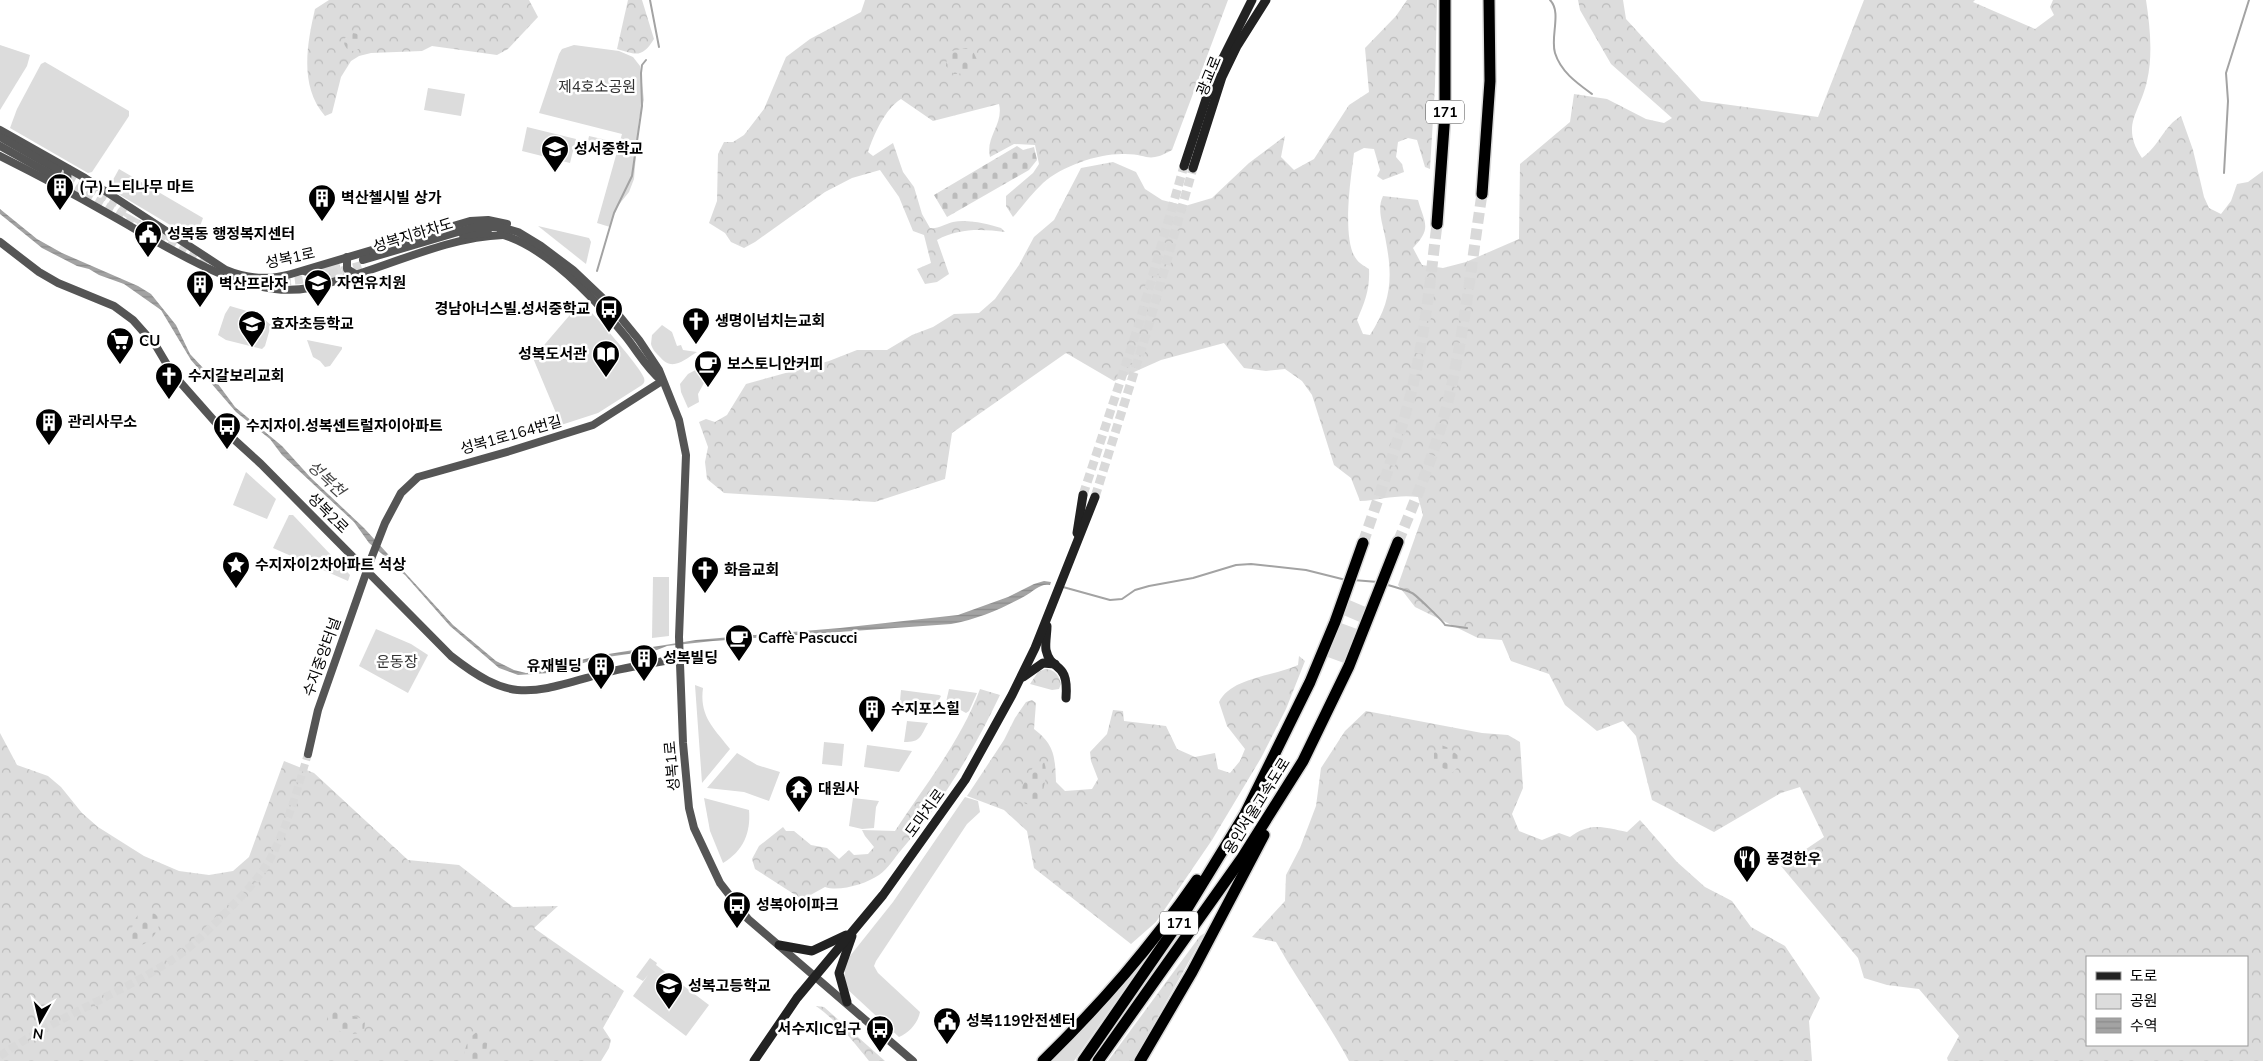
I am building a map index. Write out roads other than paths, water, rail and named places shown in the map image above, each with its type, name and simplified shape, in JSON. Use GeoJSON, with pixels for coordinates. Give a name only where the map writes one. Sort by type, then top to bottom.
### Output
{"type":"FeatureCollection","features":[{"type":"Feature","properties":{"kind":"highway","name":"171"},"geometry":{"type":"LineString","coordinates":[[1437,224],[1445,113],[1445,0]]}},
{"type":"Feature","properties":{"kind":"highway"},"geometry":{"type":"LineString","coordinates":[[1482,194],[1490,81],[1489,0]]}},
{"type":"Feature","properties":{"kind":"highway","name":"용인서울고속도로"},"geometry":{"type":"LineString","coordinates":[[1098,1061],[1206,909],[1282,797],[1320,727],[1353,658],[1398,542]]}},
{"type":"Feature","properties":{"kind":"highway","name":"용인서울고속도로"},"geometry":{"type":"LineString","coordinates":[[1083,1061],[1179,922],[1222,855],[1296,711],[1335,622],[1363,543]]}},
{"type":"Feature","properties":{"kind":"highway"},"geometry":{"type":"LineString","coordinates":[[1043,1061],[1118,984],[1148,949],[1212,859],[1263,778]]}},
{"type":"Feature","properties":{"kind":"highway"},"geometry":{"type":"LineString","coordinates":[[1140,1061],[1216,927],[1282,797]]}},
{"type":"Feature","properties":{"kind":"main road","name":"광교로"},"geometry":{"type":"LineString","coordinates":[[1252,0],[1213,78],[1189,167],[1222,77],[1237,46],[1266,0]]}},
{"type":"Feature","properties":{"kind":"main road"},"geometry":{"type":"LineString","coordinates":[[1074,553],[1083,495]]}},
{"type":"Feature","properties":{"kind":"main road"},"geometry":{"type":"LineString","coordinates":[[1074,553],[1095,497]]}},
{"type":"Feature","properties":{"kind":"main road","name":"도마치로"},"geometry":{"type":"LineString","coordinates":[[754,1061],[786,1014],[814,977],[855,930],[950,803],[965,780],[1012,695],[1048,619],[1074,553]]}},
{"type":"Feature","properties":{"kind":"main road"},"geometry":{"type":"LineString","coordinates":[[1048,619],[1046,650],[1055,664],[1063,670],[1067,679],[1066,698]]}},
{"type":"Feature","properties":{"kind":"main road"},"geometry":{"type":"LineString","coordinates":[[1020,678],[1043,662],[1055,664]]}},
{"type":"Feature","properties":{"kind":"main road"},"geometry":{"type":"LineString","coordinates":[[778,945],[812,951],[835,942],[855,930]]}},
{"type":"Feature","properties":{"kind":"main road"},"geometry":{"type":"LineString","coordinates":[[846,1002],[839,973],[855,930]]}},
{"type":"Feature","properties":{"kind":"street","name":"성복1로"},"geometry":{"type":"LineString","coordinates":[[0,130],[68,169],[233,273],[252,277],[272,278],[304,271],[470,220],[488,220],[515,227],[558,257],[612,306],[659,370],[679,420],[686,455],[679,635],[683,743],[689,808],[694,828],[714,872],[733,902],[748,919],[913,1061]]}},
{"type":"Feature","properties":{"kind":"street"},"geometry":{"type":"LineString","coordinates":[[0,137],[56,173],[0,146]]}},
{"type":"Feature","properties":{"kind":"street","name":"성복1로"},"geometry":{"type":"LineString","coordinates":[[0,156],[222,276],[272,287],[309,288],[453,244],[482,237],[503,235]]}},
{"type":"Feature","properties":{"kind":"street"},"geometry":{"type":"LineString","coordinates":[[60,188],[68,181],[68,169]]}},
{"type":"Feature","properties":{"kind":"street"},"geometry":{"type":"LineString","coordinates":[[122,222],[119,214],[124,210],[132,209]]}},
{"type":"Feature","properties":{"kind":"street","name":"성복1로"},"geometry":{"type":"LineString","coordinates":[[468,231],[500,227],[526,236]]}},
{"type":"Feature","properties":{"kind":"street","name":"성복1로"},"geometry":{"type":"LineString","coordinates":[[468,231],[503,235],[529,246],[583,289],[616,325],[652,373],[662,381]]}},
{"type":"Feature","properties":{"kind":"street","name":"성복지하차도"},"geometry":{"type":"LineString","coordinates":[[364,262],[468,231]]}},
{"type":"Feature","properties":{"kind":"street","name":"성복2로"},"geometry":{"type":"LineString","coordinates":[[0,242],[39,272],[67,287],[114,306],[133,320],[156,346],[172,374],[217,424],[367,570],[451,656],[482,679],[509,689],[523,691],[548,689],[680,654]]}},
{"type":"Feature","properties":{"kind":"street"},"geometry":{"type":"LineString","coordinates":[[347,257],[347,269],[355,274]]}},
{"type":"Feature","properties":{"kind":"street"},"geometry":{"type":"LineString","coordinates":[[304,271],[310,273],[313,278],[309,288]]}},
{"type":"Feature","properties":{"kind":"street","name":"성복1로164번길"},"geometry":{"type":"LineString","coordinates":[[367,570],[401,492],[418,477],[510,451],[593,424],[662,381]]}},
{"type":"Feature","properties":{"kind":"street","name":"수지중앙터널"},"geometry":{"type":"LineString","coordinates":[[308,754],[318,710],[367,570]]}},
{"type":"Feature","properties":{"kind":"water"},"geometry":{"type":"Polygon","coordinates":[[[0,209],[37,239],[62,253],[138,286],[151,294],[176,325],[190,354],[218,384],[235,407],[282,446],[311,478],[364,528],[453,625],[496,661],[514,670],[526,673],[537,672],[596,656],[696,640],[840,628],[958,615],[1008,597],[1034,584],[1044,581],[1051,582],[1050,585],[1040,586],[1016,601],[989,613],[951,624],[667,646],[657,650],[600,658],[550,673],[518,675],[499,668],[450,626],[405,575],[389,563],[388,559],[369,543],[354,522],[282,455],[270,439],[236,412],[191,360],[161,310],[124,284],[77,266],[42,248],[0,214],[0,209]]]}},
{"type":"Feature","properties":{"kind":"waterway"},"geometry":{"type":"LineString","coordinates":[[650,0],[659,47]]}},
{"type":"Feature","properties":{"kind":"waterway"},"geometry":{"type":"LineString","coordinates":[[1550,0],[1556,18],[1554,47],[1558,60],[1570,76],[1592,94]]}},
{"type":"Feature","properties":{"kind":"waterway"},"geometry":{"type":"LineString","coordinates":[[2224,173],[2228,101],[2226,73],[2249,0]]}},
{"type":"Feature","properties":{"kind":"waterway"},"geometry":{"type":"LineString","coordinates":[[597,271],[614,213],[632,176],[642,106],[641,73],[642,65],[646,60]]}},
{"type":"Feature","properties":{"kind":"waterway"},"geometry":{"type":"LineString","coordinates":[[1063,587],[1110,600],[1122,599],[1135,590],[1149,586],[1193,578],[1236,565],[1251,564],[1306,570],[1346,580]]}},
{"type":"Feature","properties":{"kind":"waterway"},"geometry":{"type":"LineString","coordinates":[[1353,580],[1378,582]]}},
{"type":"Feature","properties":{"kind":"waterway"},"geometry":{"type":"LineString","coordinates":[[1385,584],[1412,593],[1445,625],[1467,628]]}},
{"type":"Feature","properties":{"kind":"tunnel"},"geometry":{"type":"LineString","coordinates":[[1083,495],[1138,327],[1184,166]]}},
{"type":"Feature","properties":{"kind":"tunnel"},"geometry":{"type":"LineString","coordinates":[[1095,497],[1147,331],[1193,168]]}},
{"type":"Feature","properties":{"kind":"tunnel"},"geometry":{"type":"LineString","coordinates":[[58,170],[130,211]]}},
{"type":"Feature","properties":{"kind":"tunnel"},"geometry":{"type":"LineString","coordinates":[[54,176],[208,265]]}},
{"type":"Feature","properties":{"kind":"tunnel"},"geometry":{"type":"LineString","coordinates":[[1398,542],[1430,460],[1446,409],[1462,329],[1482,194]]}},
{"type":"Feature","properties":{"kind":"tunnel"},"geometry":{"type":"LineString","coordinates":[[1363,543],[1399,437],[1419,358],[1437,224]]}},
{"type":"Feature","properties":{"kind":"tunnel"},"geometry":{"type":"LineString","coordinates":[[247,280],[277,282],[307,279],[365,264]]}},
{"type":"Feature","properties":{"kind":"tunnel"},"geometry":{"type":"LineString","coordinates":[[0,1056],[43,1029],[156,970],[198,940],[250,887],[269,861],[296,795],[308,754]]}},
{"type":"Feature","properties":{"kind":"place","name":"성서중학교"},"geometry":{"type":"Point","coordinates":[555,173]}},
{"type":"Feature","properties":{"kind":"place","name":"(구) 느티나무 마트"},"geometry":{"type":"Point","coordinates":[60,211]}},
{"type":"Feature","properties":{"kind":"place","name":"벽산첼시빌 상가"},"geometry":{"type":"Point","coordinates":[322,222]}},
{"type":"Feature","properties":{"kind":"place","name":"성복동 행정복지센터"},"geometry":{"type":"Point","coordinates":[148,258]}},
{"type":"Feature","properties":{"kind":"place","name":"자연유치원"},"geometry":{"type":"Point","coordinates":[318,307]}},
{"type":"Feature","properties":{"kind":"place","name":"벽산프라자"},"geometry":{"type":"Point","coordinates":[200,308]}},
{"type":"Feature","properties":{"kind":"place","name":"경남아너스빌.성서중학교"},"geometry":{"type":"Point","coordinates":[609,333]}},
{"type":"Feature","properties":{"kind":"place","name":"생명이넘치는교회"},"geometry":{"type":"Point","coordinates":[696,345]}},
{"type":"Feature","properties":{"kind":"place","name":"효자초등학교"},"geometry":{"type":"Point","coordinates":[252,348]}},
{"type":"Feature","properties":{"kind":"place","name":"CU"},"geometry":{"type":"Point","coordinates":[120,365]}},
{"type":"Feature","properties":{"kind":"place","name":"성복도서관"},"geometry":{"type":"Point","coordinates":[606,378]}},
{"type":"Feature","properties":{"kind":"place","name":"보스토니안커피"},"geometry":{"type":"Point","coordinates":[708,388]}},
{"type":"Feature","properties":{"kind":"place","name":"수지갈보리교회"},"geometry":{"type":"Point","coordinates":[169,400]}},
{"type":"Feature","properties":{"kind":"place","name":"관리사무소"},"geometry":{"type":"Point","coordinates":[49,446]}},
{"type":"Feature","properties":{"kind":"place","name":"수지자이.성복센트럴자이아파트"},"geometry":{"type":"Point","coordinates":[227,450]}},
{"type":"Feature","properties":{"kind":"place","name":"수지자이2차아파트 석상"},"geometry":{"type":"Point","coordinates":[236,589]}},
{"type":"Feature","properties":{"kind":"place","name":"화음교회"},"geometry":{"type":"Point","coordinates":[705,594]}},
{"type":"Feature","properties":{"kind":"place","name":"Caffè Pascucci"},"geometry":{"type":"Point","coordinates":[739,662]}},
{"type":"Feature","properties":{"kind":"place","name":"성복빌딩"},"geometry":{"type":"Point","coordinates":[644,682]}},
{"type":"Feature","properties":{"kind":"place","name":"유재빌딩"},"geometry":{"type":"Point","coordinates":[601,690]}},
{"type":"Feature","properties":{"kind":"place","name":"수지포스힐"},"geometry":{"type":"Point","coordinates":[872,733]}},
{"type":"Feature","properties":{"kind":"place","name":"대원사"},"geometry":{"type":"Point","coordinates":[799,813]}},
{"type":"Feature","properties":{"kind":"place","name":"풍경한우"},"geometry":{"type":"Point","coordinates":[1747,883]}},
{"type":"Feature","properties":{"kind":"place","name":"성복아이파크"},"geometry":{"type":"Point","coordinates":[737,929]}},
{"type":"Feature","properties":{"kind":"place","name":"성복고등학교"},"geometry":{"type":"Point","coordinates":[669,1010]}},
{"type":"Feature","properties":{"kind":"place","name":"성복119안전센터"},"geometry":{"type":"Point","coordinates":[947,1045]}},
{"type":"Feature","properties":{"kind":"place","name":"서수지IC입구"},"geometry":{"type":"Point","coordinates":[880,1053]}},
{"type":"Feature","properties":{"kind":"park label","name":"제4호소공원"},"geometry":{"type":"Point","coordinates":[597,87]}},
{"type":"Feature","properties":{"kind":"park label","name":"운동장"},"geometry":{"type":"Point","coordinates":[397,662]}},
{"type":"Feature","properties":{"kind":"water label","name":"성복천"},"geometry":{"type":"Point","coordinates":[326,479]}}]}
